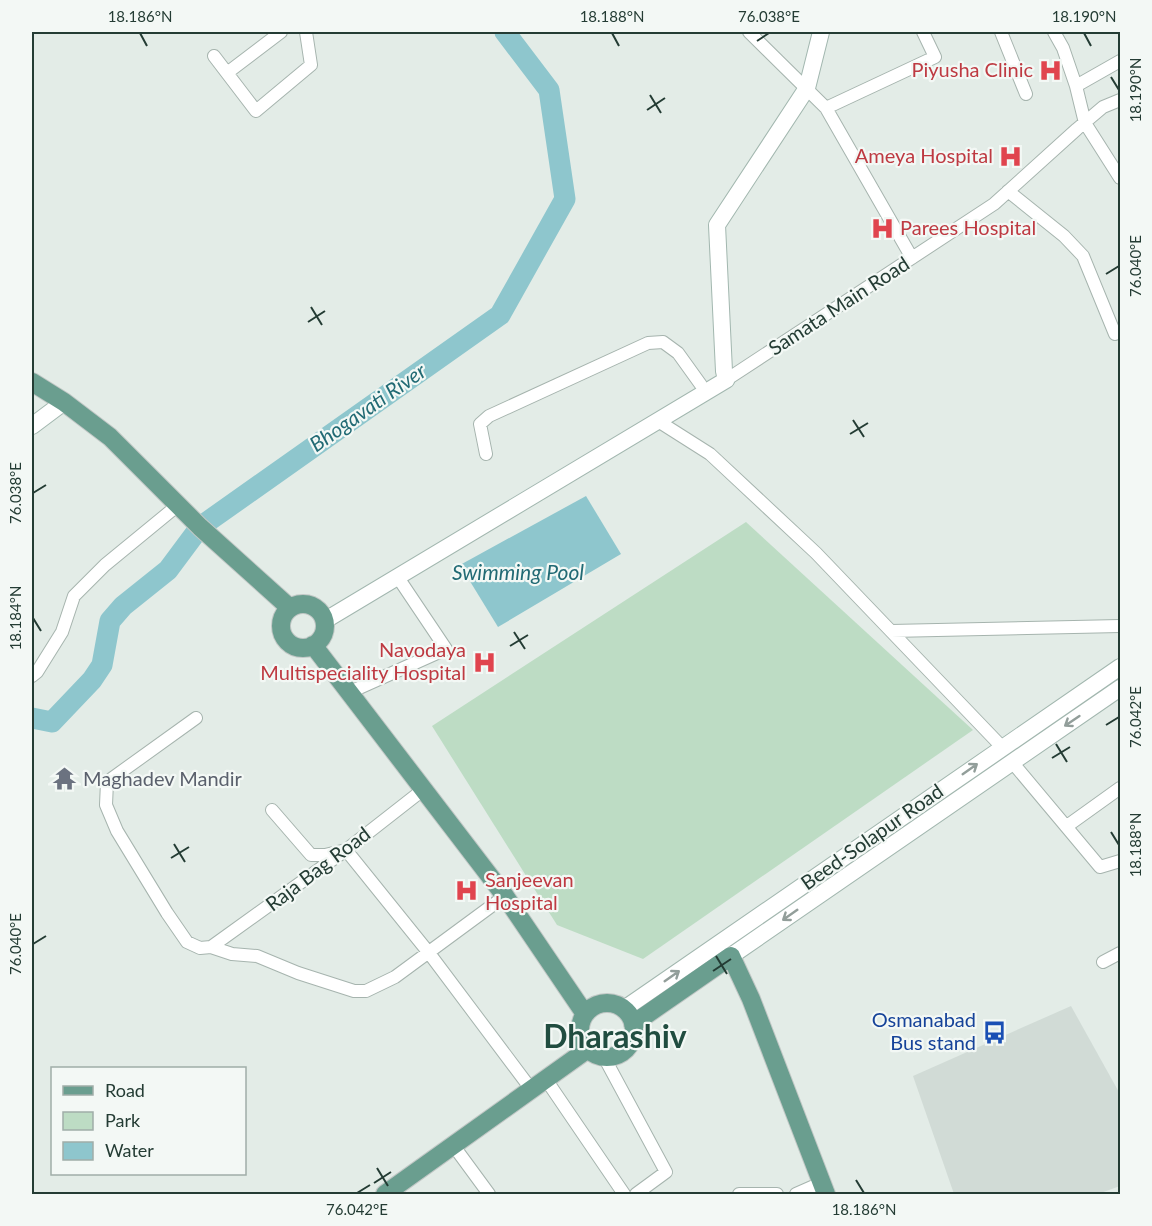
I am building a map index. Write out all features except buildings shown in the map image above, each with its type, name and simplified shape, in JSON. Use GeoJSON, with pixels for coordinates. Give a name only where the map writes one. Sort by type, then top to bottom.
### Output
{"type":"FeatureCollection","features":[{"type":"Feature","properties":{"kind":"main road"},"geometry":{"type":"LineString","coordinates":[[32,382],[64,402],[110,437],[178,505],[290,608]]}},
{"type":"Feature","properties":{"kind":"main road"},"geometry":{"type":"LineString","coordinates":[[303,604],[310,605],[323,617],[325,628],[316,643],[299,647],[286,640],[282,634],[282,620],[290,608],[303,604]]}},
{"type":"Feature","properties":{"kind":"main road"},"geometry":{"type":"LineString","coordinates":[[316,643],[590,1010]]}},
{"type":"Feature","properties":{"kind":"main road"},"geometry":{"type":"LineString","coordinates":[[353,691],[590,1010]]}},
{"type":"Feature","properties":{"kind":"main road"},"geometry":{"type":"LineString","coordinates":[[628,1017],[731,956],[751,999],[824,1189]]}},
{"type":"Feature","properties":{"kind":"main road"},"geometry":{"type":"LineString","coordinates":[[608,1003],[628,1017],[632,1040],[628,1047],[614,1056],[596,1053],[582,1041],[581,1023],[590,1010],[608,1003]]}},
{"type":"Feature","properties":{"kind":"main road"},"geometry":{"type":"LineString","coordinates":[[385,1194],[538,1083],[596,1053]]}},
{"type":"Feature","properties":{"kind":"street"},"geometry":{"type":"LineString","coordinates":[[227,73],[281,32]]}},
{"type":"Feature","properties":{"kind":"street"},"geometry":{"type":"LineString","coordinates":[[214,56],[256,111],[311,65],[306,32]]}},
{"type":"Feature","properties":{"kind":"street"},"geometry":{"type":"LineString","coordinates":[[749,32],[826,108],[912,258]]}},
{"type":"Feature","properties":{"kind":"street"},"geometry":{"type":"LineString","coordinates":[[725,376],[717,225],[807,88],[821,32]]}},
{"type":"Feature","properties":{"kind":"street"},"geometry":{"type":"LineString","coordinates":[[826,108],[935,57],[923,32]]}},
{"type":"Feature","properties":{"kind":"street"},"geometry":{"type":"LineString","coordinates":[[1001,32],[1026,94]]}},
{"type":"Feature","properties":{"kind":"street"},"geometry":{"type":"LineString","coordinates":[[1054,32],[1063,48],[1076,86],[1084,123],[1120,178]]}},
{"type":"Feature","properties":{"kind":"street"},"geometry":{"type":"LineString","coordinates":[[1076,86],[1120,61]]}},
{"type":"Feature","properties":{"kind":"street","name":"Samata Main Road"},"geometry":{"type":"LineString","coordinates":[[725,376],[994,204],[1103,107],[1120,100]]}},
{"type":"Feature","properties":{"kind":"street"},"geometry":{"type":"LineString","coordinates":[[1008,191],[1064,236],[1083,256],[1115,334]]}},
{"type":"Feature","properties":{"kind":"street"},"geometry":{"type":"LineString","coordinates":[[486,454],[480,424],[489,416],[648,343],[663,342],[678,353],[701,385]]}},
{"type":"Feature","properties":{"kind":"street"},"geometry":{"type":"LineString","coordinates":[[323,617],[701,385],[725,376]]}},
{"type":"Feature","properties":{"kind":"street"},"geometry":{"type":"LineString","coordinates":[[323,617],[397,576],[658,421],[725,376]]}},
{"type":"Feature","properties":{"kind":"street"},"geometry":{"type":"LineString","coordinates":[[32,426],[64,402]]}},
{"type":"Feature","properties":{"kind":"street"},"geometry":{"type":"LineString","coordinates":[[658,421],[710,454],[816,553],[1002,747]]}},
{"type":"Feature","properties":{"kind":"street"},"geometry":{"type":"LineString","coordinates":[[32,676],[37,672],[62,632],[74,596],[120,552],[178,505]]}},
{"type":"Feature","properties":{"kind":"street"},"geometry":{"type":"LineString","coordinates":[[353,691],[446,650],[397,576]]}},
{"type":"Feature","properties":{"kind":"street"},"geometry":{"type":"LineString","coordinates":[[891,631],[1120,627]]}},
{"type":"Feature","properties":{"kind":"street","name":"Beed-Solapur Road"},"geometry":{"type":"LineString","coordinates":[[628,1017],[1002,747],[1120,666]]}},
{"type":"Feature","properties":{"kind":"street","name":"Beed-Solapur Road"},"geometry":{"type":"LineString","coordinates":[[731,956],[1120,688]]}},
{"type":"Feature","properties":{"kind":"street"},"geometry":{"type":"LineString","coordinates":[[196,718],[107,782],[106,805],[123,840],[166,914],[187,942],[200,948],[211,947],[232,954],[257,956],[298,973],[354,991],[366,991],[390,980],[505,896]]}},
{"type":"Feature","properties":{"kind":"street"},"geometry":{"type":"LineString","coordinates":[[1012,762],[1100,867],[1120,861]]}},
{"type":"Feature","properties":{"kind":"street"},"geometry":{"type":"LineString","coordinates":[[1067,826],[1120,788]]}},
{"type":"Feature","properties":{"kind":"street","name":"Raja Bag Road"},"geometry":{"type":"LineString","coordinates":[[211,947],[346,850],[424,789]]}},
{"type":"Feature","properties":{"kind":"street"},"geometry":{"type":"LineString","coordinates":[[273,810],[310,855],[325,855],[346,850],[538,1083],[624,1194]]}},
{"type":"Feature","properties":{"kind":"street"},"geometry":{"type":"LineString","coordinates":[[1102,962],[1120,953]]}},
{"type":"Feature","properties":{"kind":"street"},"geometry":{"type":"LineString","coordinates":[[596,1053],[666,1172],[636,1194]]}},
{"type":"Feature","properties":{"kind":"street"},"geometry":{"type":"LineString","coordinates":[[453,1145],[489,1194]]}},
{"type":"Feature","properties":{"kind":"street"},"geometry":{"type":"LineString","coordinates":[[796,1194],[824,1189]]}},
{"type":"Feature","properties":{"kind":"street"},"geometry":{"type":"LineString","coordinates":[[740,1194],[777,1194]]}},
{"type":"Feature","properties":{"kind":"shaded area"},"geometry":{"type":"Polygon","coordinates":[[[1071,1006],[1120,1094],[1120,1186],[1098,1194],[954,1194],[913,1076],[1071,1006]]]}},
{"type":"Feature","properties":{"kind":"green space"},"geometry":{"type":"Polygon","coordinates":[[[746,522],[973,730],[643,959],[557,925],[432,726],[746,522]]]}},
{"type":"Feature","properties":{"kind":"water","name":"Swimming Pool"},"geometry":{"type":"Polygon","coordinates":[[[586,496],[621,554],[498,627],[460,565],[586,496]]]}},
{"type":"Feature","properties":{"kind":"waterway","name":"Bhogavati River"},"geometry":{"type":"LineString","coordinates":[[32,718],[52,722],[92,680],[102,665],[110,621],[123,606],[168,570],[200,527],[500,315],[565,199],[549,90],[505,32]]}},
{"type":"Feature","properties":{"kind":"place","name":"Piyusha Clinic"},"geometry":{"type":"Point","coordinates":[1051,70]}},
{"type":"Feature","properties":{"kind":"place","name":"Ameya Hospital"},"geometry":{"type":"Point","coordinates":[1011,156]}},
{"type":"Feature","properties":{"kind":"place","name":"Parees Hospital"},"geometry":{"type":"Point","coordinates":[882,228]}},
{"type":"Feature","properties":{"kind":"place","name":"Navodaya Multispeciality Hospital"},"geometry":{"type":"Point","coordinates":[484,662]}},
{"type":"Feature","properties":{"kind":"place","name":"Maghadev Mandir"},"geometry":{"type":"Point","coordinates":[65,779]}},
{"type":"Feature","properties":{"kind":"place","name":"Sanjeevan Hospital"},"geometry":{"type":"Point","coordinates":[467,891]}},
{"type":"Feature","properties":{"kind":"place","name":"Osmanabad Bus stand"},"geometry":{"type":"Point","coordinates":[994,1032]}},
{"type":"Feature","properties":{"kind":"district","name":"Dharashiv"},"geometry":{"type":"Point","coordinates":[615,1037]}}]}
